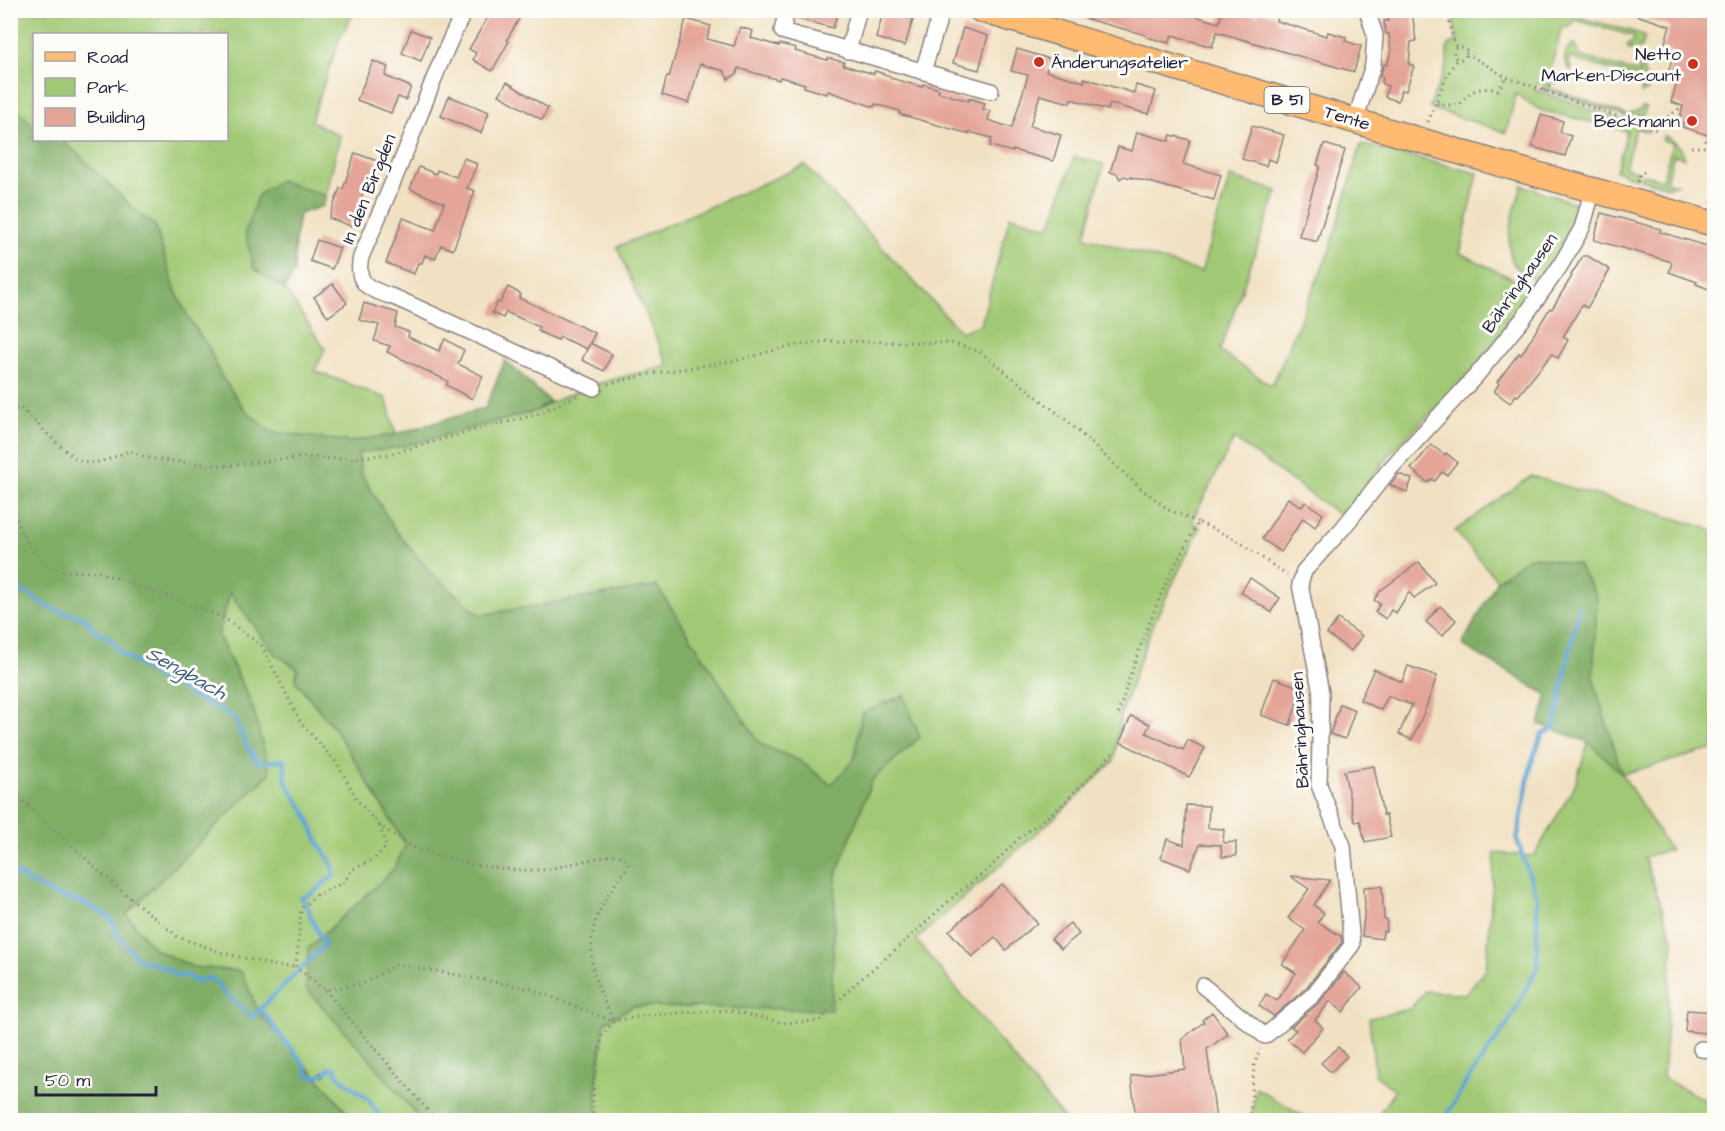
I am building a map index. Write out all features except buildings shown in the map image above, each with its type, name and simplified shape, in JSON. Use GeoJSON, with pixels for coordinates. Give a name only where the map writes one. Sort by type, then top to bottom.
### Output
{"type":"FeatureCollection","features":[{"type":"Feature","properties":{"kind":"main road","name":"Tente"},"geometry":{"type":"LineString","coordinates":[[981,10],[1593,189],[1712,215]]}},
{"type":"Feature","properties":{"kind":"street","name":"In den Birgden"},"geometry":{"type":"LineString","coordinates":[[465,10],[436,70],[361,257],[358,268],[360,275],[363,282],[374,291],[396,298],[594,388]]}},
{"type":"Feature","properties":{"kind":"street"},"geometry":{"type":"LineString","coordinates":[[787,10],[782,31],[991,91]]}},
{"type":"Feature","properties":{"kind":"street"},"geometry":{"type":"LineString","coordinates":[[848,51],[859,10]]}},
{"type":"Feature","properties":{"kind":"street"},"geometry":{"type":"LineString","coordinates":[[923,72],[942,10]]}},
{"type":"Feature","properties":{"kind":"street"},"geometry":{"type":"LineString","coordinates":[[1355,121],[1372,65],[1375,35],[1367,10]]}},
{"type":"Feature","properties":{"kind":"street","name":"Bähringhausen"},"geometry":{"type":"LineString","coordinates":[[1265,1036],[1313,995],[1352,945],[1343,846],[1319,785],[1321,693],[1300,584],[1304,571],[1343,528],[1389,470],[1475,377],[1522,320],[1560,266],[1582,228],[1593,189]]}},
{"type":"Feature","properties":{"kind":"street"},"geometry":{"type":"LineString","coordinates":[[1203,986],[1265,1036]]}},
{"type":"Feature","properties":{"kind":"path"},"geometry":{"type":"LineString","coordinates":[[1447,10],[1454,43],[1457,47]]}},
{"type":"Feature","properties":{"kind":"path"},"geometry":{"type":"LineString","coordinates":[[1457,47],[1463,47],[1466,53],[1506,77],[1656,130]]}},
{"type":"Feature","properties":{"kind":"path"},"geometry":{"type":"LineString","coordinates":[[1457,47],[1453,53],[1457,59]]}},
{"type":"Feature","properties":{"kind":"path"},"geometry":{"type":"LineString","coordinates":[[1428,122],[1447,75],[1457,59],[1462,59],[1466,53]]}},
{"type":"Feature","properties":{"kind":"path"},"geometry":{"type":"LineString","coordinates":[[1544,91],[1566,74]]}},
{"type":"Feature","properties":{"kind":"path"},"geometry":{"type":"LineString","coordinates":[[1437,103],[1460,104],[1472,91],[1481,88],[1498,90],[1506,77]]}},
{"type":"Feature","properties":{"kind":"path"},"geometry":{"type":"LineString","coordinates":[[1663,120],[1683,106]]}},
{"type":"Feature","properties":{"kind":"path"},"geometry":{"type":"LineString","coordinates":[[1705,140],[1709,147]]}},
{"type":"Feature","properties":{"kind":"path"},"geometry":{"type":"LineString","coordinates":[[1691,147],[1714,149]]}},
{"type":"Feature","properties":{"kind":"path"},"geometry":{"type":"LineString","coordinates":[[1638,182],[1640,173],[1645,171]]}},
{"type":"Feature","properties":{"kind":"path"},"geometry":{"type":"LineString","coordinates":[[1712,215],[1714,196]]}},
{"type":"Feature","properties":{"kind":"path"},"geometry":{"type":"LineString","coordinates":[[10,412],[20,408],[71,455],[85,462],[104,461],[129,451],[153,459],[224,465],[305,457],[343,459],[390,454],[535,415],[594,388],[650,374],[739,360],[786,347],[828,342],[951,343],[979,351],[1066,420],[1138,486],[1169,510],[1234,539],[1264,557],[1300,584]]}},
{"type":"Feature","properties":{"kind":"path"},"geometry":{"type":"LineString","coordinates":[[10,490],[20,530],[29,546],[52,568],[66,571],[99,572],[223,617],[262,646],[301,723],[336,763],[358,801],[380,826],[417,849],[485,866],[516,870],[545,870],[610,855],[620,855],[626,858],[628,864],[626,868],[603,901],[593,929],[592,939],[591,959],[595,981],[601,999],[614,1021]]}},
{"type":"Feature","properties":{"kind":"path"},"geometry":{"type":"LineString","coordinates":[[1118,714],[1148,624],[1198,522]]}},
{"type":"Feature","properties":{"kind":"path"},"geometry":{"type":"LineString","coordinates":[[325,990],[362,984],[398,964],[531,989],[614,1021],[728,1010],[783,1023],[819,1021],[854,985],[953,897],[992,866],[1019,838],[1062,806],[1113,753]]}},
{"type":"Feature","properties":{"kind":"path"},"geometry":{"type":"LineString","coordinates":[[10,789],[111,882],[178,937],[276,966],[296,967],[325,990],[436,1120]]}},
{"type":"Feature","properties":{"kind":"path"},"geometry":{"type":"LineString","coordinates":[[296,967],[301,909],[316,895],[343,883],[353,869],[374,859],[386,848],[380,826]]}},
{"type":"Feature","properties":{"kind":"path"},"geometry":{"type":"LineString","coordinates":[[593,1120],[594,1080],[602,1036],[614,1021]]}},
{"type":"Feature","properties":{"kind":"path"},"geometry":{"type":"LineString","coordinates":[[1250,1120],[1254,1066],[1265,1036]]}},
{"type":"Feature","properties":{"kind":"path"},"geometry":{"type":"LineString","coordinates":[[319,1072],[321,1079]]}},
{"type":"Feature","properties":{"kind":"green space"},"geometry":{"type":"Polygon","coordinates":[[[11,11],[355,11],[339,40],[311,121],[340,136],[326,196],[279,180],[254,269],[285,289],[325,349],[315,371],[386,398],[396,434],[350,442],[271,432],[245,410],[219,373],[209,348],[189,319],[175,290],[155,225],[137,212],[62,141],[228,141],[228,33],[33,33],[33,126],[18,110],[11,117],[11,11]]]}},
{"type":"Feature","properties":{"kind":"green space"},"geometry":{"type":"Polygon","coordinates":[[[1452,11],[1583,11],[1581,18],[1638,33],[1645,37],[1641,48],[1629,50],[1627,45],[1634,41],[1633,36],[1575,20],[1568,28],[1562,27],[1551,67],[1556,80],[1547,87],[1628,115],[1642,107],[1646,108],[1643,116],[1638,115],[1636,120],[1543,89],[1543,80],[1534,88],[1641,127],[1649,132],[1636,128],[1625,167],[1638,172],[1636,178],[1616,171],[1627,131],[1540,110],[1516,94],[1506,133],[1429,108],[1447,64],[1447,49],[1457,40],[1452,11]]]}},
{"type":"Feature","properties":{"kind":"green space"},"geometry":{"type":"Polygon","coordinates":[[[1575,43],[1580,56],[1639,73],[1637,63],[1642,64],[1648,91],[1641,93],[1642,86],[1639,78],[1576,60],[1574,57],[1568,59],[1571,70],[1565,63],[1565,55],[1568,48],[1575,43]]]}},
{"type":"Feature","properties":{"kind":"green space"},"geometry":{"type":"Polygon","coordinates":[[[18,109],[33,126],[33,141],[62,141],[137,212],[155,225],[175,290],[189,319],[209,348],[219,373],[245,410],[271,432],[350,442],[396,434],[485,408],[505,360],[550,402],[536,411],[400,447],[358,453],[361,474],[395,530],[430,572],[480,615],[657,586],[760,744],[800,761],[831,785],[854,760],[862,713],[904,695],[920,737],[872,780],[836,875],[831,1010],[633,1006],[605,1022],[597,1079],[597,1120],[421,1120],[306,989],[308,949],[393,870],[406,845],[337,732],[296,681],[297,668],[275,654],[230,593],[218,635],[253,708],[270,773],[126,914],[154,949],[193,967],[241,971],[259,1013],[353,1120],[11,1120],[10,117],[18,109]]]}},
{"type":"Feature","properties":{"kind":"green space"},"geometry":{"type":"Polygon","coordinates":[[[1664,135],[1679,147],[1685,158],[1674,155],[1666,181],[1677,184],[1668,187],[1640,179],[1642,174],[1662,180],[1673,143],[1662,140],[1664,135]]]}},
{"type":"Feature","properties":{"kind":"green space"},"geometry":{"type":"Polygon","coordinates":[[[1361,144],[1478,173],[1460,253],[1513,279],[1531,293],[1474,369],[1392,452],[1341,516],[1234,439],[1192,521],[1200,527],[1151,629],[1122,711],[1114,761],[1062,811],[916,940],[1065,1120],[597,1120],[597,1079],[605,1022],[633,1006],[831,1009],[836,875],[872,780],[920,737],[862,713],[855,760],[831,785],[800,761],[760,744],[657,586],[480,615],[430,572],[395,530],[361,474],[358,452],[400,447],[536,411],[583,389],[668,366],[617,247],[805,165],[961,332],[981,324],[1010,216],[1050,227],[1074,157],[1104,164],[1085,237],[1201,272],[1230,177],[1277,191],[1220,351],[1272,386],[1330,249],[1361,144]]]}},
{"type":"Feature","properties":{"kind":"green space"},"geometry":{"type":"Polygon","coordinates":[[[279,180],[326,196],[323,206],[299,214],[294,272],[285,289],[254,269],[245,232],[258,195],[279,180]]]}},
{"type":"Feature","properties":{"kind":"green space"},"geometry":{"type":"Polygon","coordinates":[[[1522,185],[1580,205],[1541,283],[1517,268],[1509,251],[1513,216],[1522,185]]]}},
{"type":"Feature","properties":{"kind":"green space"},"geometry":{"type":"Polygon","coordinates":[[[1531,476],[1704,527],[1714,532],[1714,749],[1622,774],[1670,850],[1644,857],[1673,940],[1663,1078],[1714,1105],[1714,1120],[1375,1120],[1395,1090],[1375,1075],[1369,1018],[1410,1009],[1425,991],[1465,994],[1486,969],[1495,853],[1534,856],[1575,785],[1588,742],[1621,772],[1593,679],[1597,597],[1532,556],[1497,580],[1455,531],[1531,476]]]}},
{"type":"Feature","properties":{"kind":"green space"},"geometry":{"type":"Polygon","coordinates":[[[1532,556],[1578,565],[1597,597],[1593,679],[1622,774],[1588,742],[1539,724],[1547,695],[1462,645],[1497,580],[1532,556]]]}},
{"type":"Feature","properties":{"kind":"green space"},"geometry":{"type":"Polygon","coordinates":[[[230,592],[275,654],[297,668],[296,682],[337,732],[406,845],[394,870],[308,949],[374,1064],[421,1120],[353,1120],[259,1013],[241,971],[193,967],[154,949],[126,914],[270,773],[248,695],[218,635],[230,592]]]}},
{"type":"Feature","properties":{"kind":"green space"},"geometry":{"type":"Polygon","coordinates":[[[1256,1088],[1311,1120],[1251,1120],[1256,1088]]]}},
{"type":"Feature","properties":{"kind":"waterway","name":"Sengbach"},"geometry":{"type":"LineString","coordinates":[[10,583],[42,604],[61,612],[86,618],[94,630],[112,640],[119,652],[162,680],[172,683],[190,695],[234,717],[247,746],[258,763],[284,760],[286,782],[307,815],[318,842],[332,864],[334,875],[311,894],[301,898],[308,907],[325,945],[252,1017],[220,990],[218,983],[208,978],[195,982],[188,976],[179,976],[161,966],[138,959],[120,938],[111,919],[89,905],[56,895],[25,880],[22,875],[10,874]]}},
{"type":"Feature","properties":{"kind":"waterway"},"geometry":{"type":"LineString","coordinates":[[1444,1120],[1468,1079],[1509,1022],[1537,968],[1537,897],[1517,840],[1531,764],[1542,734],[1554,729],[1579,607]]}},
{"type":"Feature","properties":{"kind":"waterway","name":"Sengbach"},"geometry":{"type":"LineString","coordinates":[[259,1010],[301,1060],[309,1075],[317,1076],[330,1068],[336,1069],[338,1076],[369,1100],[382,1120]]}},
{"type":"Feature","properties":{"kind":"place","name":"Änderungsatelier"},"geometry":{"type":"Point","coordinates":[1039,62]}},
{"type":"Feature","properties":{"kind":"place","name":"Netto Marken-Discount"},"geometry":{"type":"Point","coordinates":[1693,64]}},
{"type":"Feature","properties":{"kind":"place","name":"Beckmann"},"geometry":{"type":"Point","coordinates":[1692,121]}}]}
